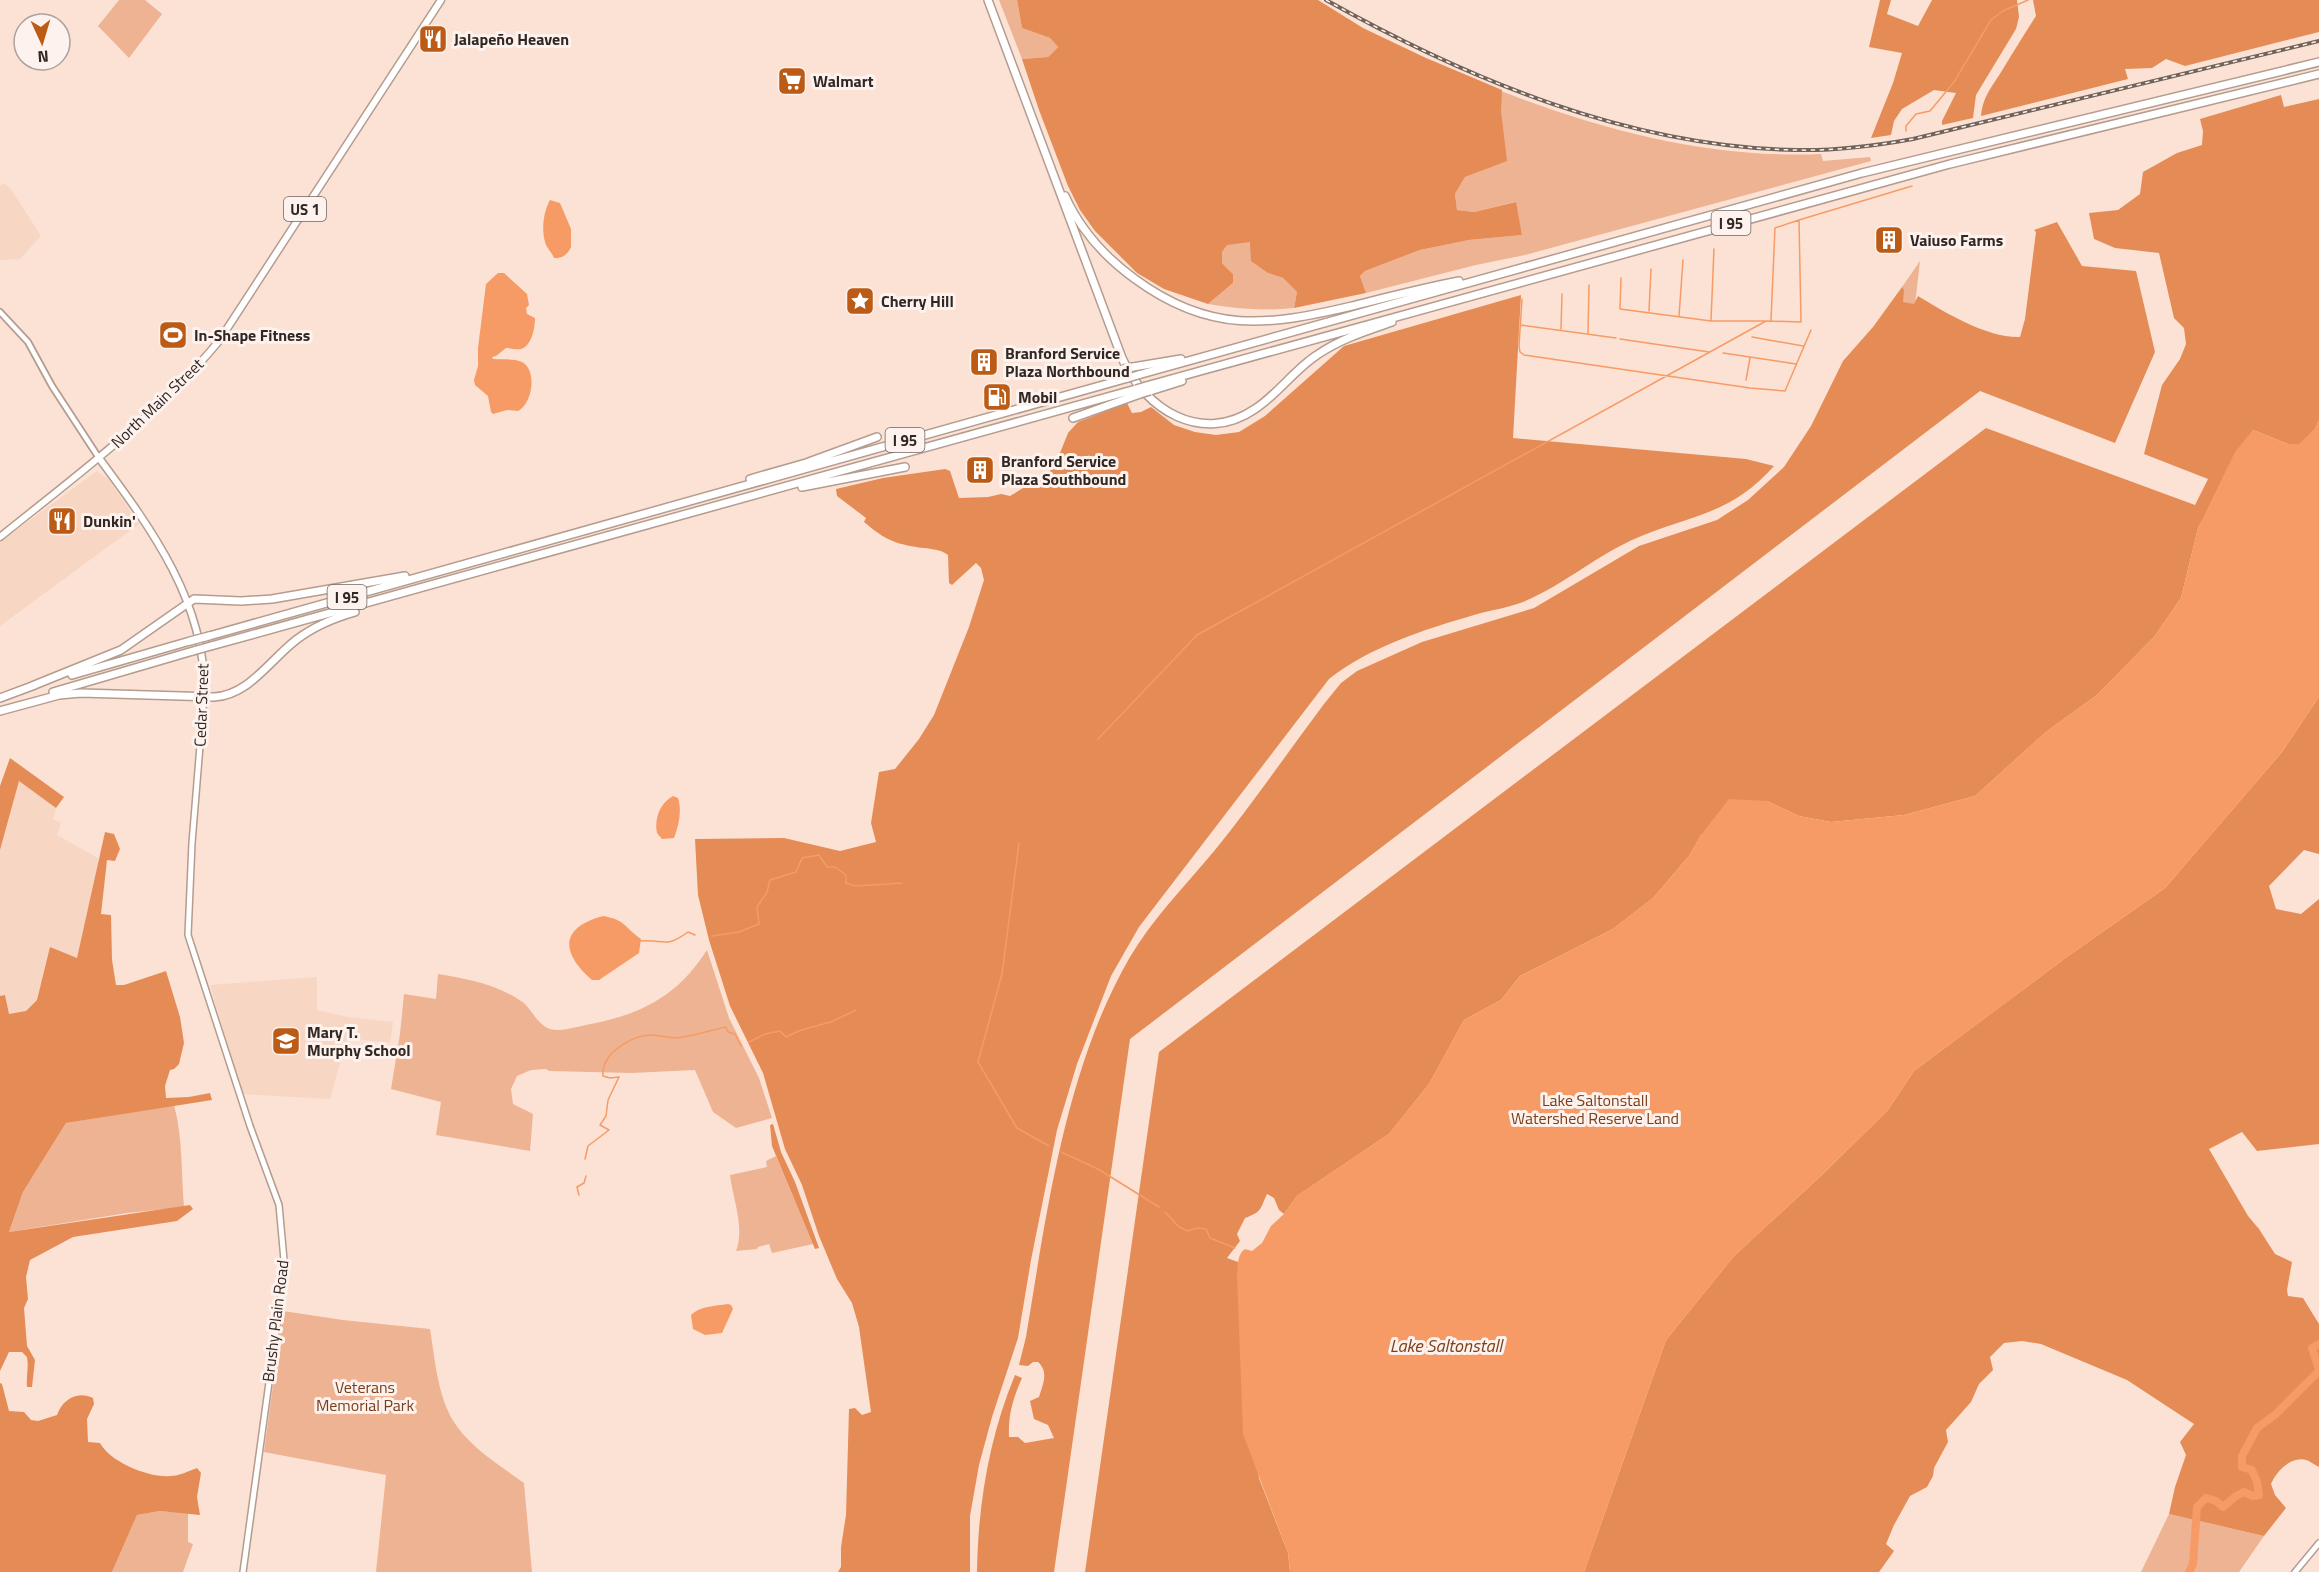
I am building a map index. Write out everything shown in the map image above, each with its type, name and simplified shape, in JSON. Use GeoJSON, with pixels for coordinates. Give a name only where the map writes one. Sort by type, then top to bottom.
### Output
{"type":"FeatureCollection","features":[{"type":"Feature","properties":{"kind":"highway"},"geometry":{"type":"LineString","coordinates":[[990,0],[1064,192],[1076,217],[1096,243],[1125,272],[1176,304],[1229,320],[1274,322],[1302,318],[1529,266]]}},
{"type":"Feature","properties":{"kind":"highway"},"geometry":{"type":"LineString","coordinates":[[990,0],[1122,358],[1139,387],[1167,412],[1202,423],[1220,423],[1238,418],[1262,404],[1308,361],[1335,344],[1467,297]]}},
{"type":"Feature","properties":{"kind":"highway","name":"I 95"},"geometry":{"type":"LineString","coordinates":[[0,698],[32,686],[682,502],[1862,173],[2319,62]]}},
{"type":"Feature","properties":{"kind":"highway","name":"I 95"},"geometry":{"type":"LineString","coordinates":[[0,711],[32,698],[192,651],[1148,389],[1269,352],[1938,167],[2319,74]]}},
{"type":"Feature","properties":{"kind":"highway"},"geometry":{"type":"LineString","coordinates":[[1123,369],[1201,357]]}},
{"type":"Feature","properties":{"kind":"highway"},"geometry":{"type":"LineString","coordinates":[[1073,418],[1138,391]]}},
{"type":"Feature","properties":{"kind":"highway"},"geometry":{"type":"LineString","coordinates":[[682,502],[877,437]]}},
{"type":"Feature","properties":{"kind":"highway"},"geometry":{"type":"LineString","coordinates":[[770,491],[782,491],[905,467]]}},
{"type":"Feature","properties":{"kind":"highway"},"geometry":{"type":"LineString","coordinates":[[32,686],[121,650],[187,602],[199,598],[241,601],[289,597],[484,558]]}},
{"type":"Feature","properties":{"kind":"highway"},"geometry":{"type":"LineString","coordinates":[[0,711],[59,695],[81,693],[225,696],[239,691],[314,628],[340,616],[439,584]]}},
{"type":"Feature","properties":{"kind":"main road","name":"North Main Street"},"geometry":{"type":"LineString","coordinates":[[0,537],[142,422],[183,382],[219,340],[441,0]]}},
{"type":"Feature","properties":{"kind":"main road","name":"Cedar Street"},"geometry":{"type":"LineString","coordinates":[[99,458],[142,517],[173,568],[187,602],[204,659],[204,697],[192,843],[189,935],[200,974]]}},
{"type":"Feature","properties":{"kind":"main road","name":"Brushy Plain Road"},"geometry":{"type":"LineString","coordinates":[[200,974],[260,1156],[276,1196],[283,1230],[284,1260],[281,1295],[243,1572]]}},
{"type":"Feature","properties":{"kind":"main road"},"geometry":{"type":"LineString","coordinates":[[2295,1572],[2319,1543]]}},
{"type":"Feature","properties":{"kind":"street","name":"Cedar Street"},"geometry":{"type":"LineString","coordinates":[[0,312],[28,342],[52,387],[99,458]]}},
{"type":"Feature","properties":{"kind":"shaded area"},"geometry":{"type":"Polygon","coordinates":[[[1017,0],[1318,0],[1363,28],[1502,90],[1501,111],[1507,161],[1465,177],[1455,194],[1457,210],[1474,212],[1516,202],[1522,235],[1469,240],[1420,250],[1365,271],[1360,276],[1366,293],[1294,308],[1297,292],[1283,278],[1268,273],[1251,261],[1250,242],[1227,245],[1222,252],[1222,263],[1233,274],[1233,283],[1208,304],[1164,289],[1137,273],[1095,231],[1080,210],[1068,186],[1022,59],[1048,57],[1058,47],[1050,38],[1022,28],[1017,0]]]}},
{"type":"Feature","properties":{"kind":"shaded area"},"geometry":{"type":"Polygon","coordinates":[[[1880,0],[1891,0],[1887,14],[1918,26],[1932,0],[2017,0],[2019,17],[2016,29],[1976,95],[1973,118],[1942,125],[1956,93],[1934,90],[1902,109],[1894,121],[1891,135],[1871,138],[1893,83],[1902,53],[1869,47],[1880,0]]]}},
{"type":"Feature","properties":{"kind":"shaded area"},"geometry":{"type":"Polygon","coordinates":[[[2033,0],[2319,0],[2319,32],[2185,66],[2166,59],[2152,68],[2125,69],[2128,79],[1981,116],[1989,91],[2036,16],[2033,0]]]}},
{"type":"Feature","properties":{"kind":"shaded area"},"geometry":{"type":"Polygon","coordinates":[[[2281,95],[2284,107],[2319,99],[2319,420],[2315,429],[2300,444],[2288,444],[2253,430],[2198,528],[2181,598],[2154,637],[2097,695],[2046,732],[1975,796],[1904,815],[1831,822],[1799,816],[1767,801],[1701,835],[1689,856],[1653,898],[1613,929],[1520,976],[1501,1000],[1464,1020],[1429,1084],[1389,1134],[1297,1196],[1284,1214],[1279,1210],[1274,1198],[1267,1194],[1260,1209],[1245,1218],[1237,1234],[1240,1241],[1227,1258],[1238,1262],[1259,1478],[1288,1553],[1290,1572],[1085,1572],[1159,1052],[1986,428],[2195,505],[2208,479],[2144,454],[2162,385],[2180,359],[2186,344],[2184,328],[2174,318],[2159,253],[2115,248],[2094,239],[2089,213],[2118,210],[2140,194],[2143,172],[2177,153],[2202,145],[2203,131],[2200,119],[2281,95]]]}},
{"type":"Feature","properties":{"kind":"shaded area"},"geometry":{"type":"Polygon","coordinates":[[[5,184],[11,189],[41,236],[20,259],[0,260],[0,185],[5,184]]]}},
{"type":"Feature","properties":{"kind":"shaded area"},"geometry":{"type":"Polygon","coordinates":[[[2057,222],[2082,266],[2136,271],[2155,352],[2115,443],[1980,391],[1130,1039],[1054,1572],[977,1572],[980,1521],[987,1472],[998,1423],[1015,1375],[1022,1378],[1012,1407],[1009,1437],[1018,1437],[1025,1443],[1054,1438],[1048,1425],[1034,1419],[1030,1401],[1039,1397],[1044,1378],[1043,1370],[1038,1362],[1033,1362],[1028,1366],[1019,1365],[1026,1337],[1051,1191],[1074,1093],[1089,1046],[1108,1000],[1139,943],[1159,915],[1215,850],[1257,796],[1324,704],[1341,683],[1357,671],[1422,642],[1534,608],[1639,546],[1717,520],[1748,500],[1784,467],[1811,426],[1843,361],[1873,327],[1902,287],[1903,302],[1914,304],[1918,296],[1954,317],[1981,329],[2020,337],[2025,319],[2036,232],[2034,230],[2057,222]]]}},
{"type":"Feature","properties":{"kind":"shaded area"},"geometry":{"type":"Polygon","coordinates":[[[1521,295],[1513,438],[1746,459],[1774,466],[1742,495],[1726,504],[1624,544],[1538,595],[1517,604],[1456,620],[1398,640],[1362,657],[1329,679],[1139,927],[1111,976],[1077,1064],[1057,1130],[1018,1338],[979,1465],[970,1516],[970,1572],[838,1572],[841,1567],[841,1547],[846,1515],[849,1409],[855,1408],[862,1415],[871,1412],[859,1327],[852,1303],[837,1279],[819,1236],[802,1185],[785,1149],[763,1073],[730,1006],[709,940],[698,895],[695,839],[784,838],[840,851],[876,842],[871,823],[879,772],[895,769],[919,739],[934,715],[969,627],[984,580],[981,568],[976,563],[952,585],[949,583],[948,555],[937,550],[900,544],[882,536],[864,522],[866,518],[837,496],[836,489],[883,478],[945,469],[950,471],[959,498],[1001,494],[1010,496],[1048,473],[1056,463],[1068,433],[1078,422],[1127,403],[1132,413],[1151,407],[1174,425],[1195,432],[1216,435],[1239,432],[1265,416],[1344,346],[1521,295]]]}},
{"type":"Feature","properties":{"kind":"shaded area"},"geometry":{"type":"Polygon","coordinates":[[[97,471],[109,480],[139,524],[0,626],[0,542],[97,471]]]}},
{"type":"Feature","properties":{"kind":"shaded area"},"geometry":{"type":"Polygon","coordinates":[[[2319,697],[2319,854],[2304,850],[2269,886],[2276,909],[2301,914],[2319,899],[2319,1144],[2257,1151],[2242,1132],[2209,1149],[2248,1216],[2275,1254],[2292,1262],[2288,1296],[2303,1298],[2319,1324],[2319,1467],[2306,1460],[2294,1460],[2276,1475],[2271,1484],[2275,1495],[2286,1508],[2264,1536],[2169,1514],[2186,1455],[2180,1442],[2194,1424],[2127,1380],[2041,1344],[2022,1341],[2004,1343],[1990,1357],[1993,1370],[1979,1384],[1971,1402],[1946,1430],[1948,1442],[1934,1468],[1933,1476],[1927,1487],[1910,1496],[1886,1544],[1894,1551],[1879,1572],[1584,1572],[1666,1340],[1734,1256],[1888,1110],[1914,1071],[2064,959],[2165,888],[2282,752],[2319,697]]]}},
{"type":"Feature","properties":{"kind":"shaded area"},"geometry":{"type":"Polygon","coordinates":[[[10,758],[64,797],[56,808],[19,781],[0,850],[0,786],[10,758]]]}},
{"type":"Feature","properties":{"kind":"shaded area"},"geometry":{"type":"Polygon","coordinates":[[[19,780],[56,808],[53,819],[61,823],[57,835],[98,858],[96,879],[77,958],[43,978],[37,1000],[26,1011],[9,1015],[5,995],[0,996],[0,850],[19,780]]]}},
{"type":"Feature","properties":{"kind":"shaded area"},"geometry":{"type":"Polygon","coordinates":[[[105,832],[114,834],[120,849],[115,861],[107,860],[101,914],[111,915],[112,960],[116,985],[124,985],[166,971],[180,1017],[184,1043],[179,1064],[170,1070],[165,1086],[166,1098],[210,1093],[212,1100],[66,1123],[23,1192],[9,1232],[190,1205],[193,1209],[177,1221],[73,1237],[30,1260],[26,1277],[28,1299],[24,1308],[27,1346],[35,1360],[32,1387],[27,1387],[27,1357],[22,1352],[9,1352],[0,1371],[0,996],[5,995],[9,1014],[26,1011],[37,1000],[50,947],[77,958],[105,832]]]}},
{"type":"Feature","properties":{"kind":"shaded area","name":"Mary T. Murphy School"},"geometry":{"type":"Polygon","coordinates":[[[317,977],[317,1010],[347,1017],[393,1022],[390,1043],[347,1038],[330,1099],[242,1094],[210,985],[317,977]]]}},
{"type":"Feature","properties":{"kind":"shaded area"},"geometry":{"type":"Polygon","coordinates":[[[773,1124],[781,1152],[795,1182],[819,1248],[815,1249],[772,1146],[770,1125],[773,1124]]]}},
{"type":"Feature","properties":{"kind":"shaded area"},"geometry":{"type":"Polygon","coordinates":[[[0,1383],[9,1411],[24,1412],[31,1420],[38,1421],[57,1415],[66,1401],[76,1396],[93,1398],[94,1404],[87,1419],[88,1442],[100,1443],[105,1450],[121,1462],[152,1474],[173,1476],[197,1468],[201,1473],[197,1497],[200,1515],[160,1511],[137,1515],[112,1572],[0,1572],[0,1383]]]}},
{"type":"Feature","properties":{"kind":"green space"},"geometry":{"type":"Polygon","coordinates":[[[119,0],[145,0],[162,14],[129,58],[98,26],[119,0]]]}},
{"type":"Feature","properties":{"kind":"green space"},"geometry":{"type":"Polygon","coordinates":[[[999,0],[1017,0],[1022,28],[1050,38],[1058,47],[1048,57],[1022,59],[999,0]]]}},
{"type":"Feature","properties":{"kind":"green space"},"geometry":{"type":"Polygon","coordinates":[[[1221,0],[1410,53],[1522,99],[1605,126],[1648,137],[1734,151],[1821,154],[1823,161],[1870,157],[1871,161],[1525,255],[1366,293],[1360,276],[1365,271],[1420,250],[1469,240],[1522,235],[1515,202],[1474,212],[1457,210],[1455,194],[1465,177],[1485,169],[1505,147],[1268,273],[1283,278],[1297,292],[1294,308],[1251,309],[1208,304],[1233,283],[1233,274],[1222,263],[1222,252],[1226,246],[1221,0]]]}},
{"type":"Feature","properties":{"kind":"green space"},"geometry":{"type":"Polygon","coordinates":[[[1920,261],[1915,305],[1902,302],[1902,287],[1920,261]]]}},
{"type":"Feature","properties":{"kind":"green space"},"geometry":{"type":"Polygon","coordinates":[[[707,950],[729,1018],[759,1078],[772,1118],[736,1128],[713,1112],[695,1070],[631,1073],[531,1070],[517,1076],[511,1089],[513,1104],[533,1114],[530,1151],[436,1135],[441,1102],[391,1089],[404,994],[436,999],[438,974],[470,980],[502,990],[525,1004],[545,1027],[563,1030],[623,1016],[656,1001],[683,980],[707,950]]]}},
{"type":"Feature","properties":{"kind":"green space"},"geometry":{"type":"Polygon","coordinates":[[[174,1105],[180,1143],[184,1207],[127,1213],[9,1232],[23,1192],[66,1123],[174,1105]]]}},
{"type":"Feature","properties":{"kind":"green space"},"geometry":{"type":"Polygon","coordinates":[[[776,1156],[813,1244],[772,1253],[769,1244],[757,1249],[736,1251],[739,1223],[730,1175],[767,1167],[766,1161],[776,1156]]]}},
{"type":"Feature","properties":{"kind":"green space","name":"Veterans Memorial Park"},"geometry":{"type":"Polygon","coordinates":[[[283,1311],[430,1329],[440,1387],[452,1419],[475,1446],[524,1483],[532,1572],[376,1572],[386,1475],[264,1452],[283,1311]]]}},
{"type":"Feature","properties":{"kind":"green space"},"geometry":{"type":"Polygon","coordinates":[[[160,1511],[188,1513],[188,1542],[193,1544],[183,1572],[112,1572],[137,1515],[160,1511]]]}},
{"type":"Feature","properties":{"kind":"green space"},"geometry":{"type":"Polygon","coordinates":[[[2169,1514],[2264,1536],[2239,1572],[2141,1572],[2169,1514]]]}},
{"type":"Feature","properties":{"kind":"water"},"geometry":{"type":"Polygon","coordinates":[[[550,200],[560,203],[571,229],[571,247],[560,258],[554,258],[544,240],[544,216],[550,200]]]}},
{"type":"Feature","properties":{"kind":"water"},"geometry":{"type":"Polygon","coordinates":[[[498,273],[504,273],[527,294],[529,305],[526,308],[527,314],[535,318],[532,336],[525,347],[506,348],[492,357],[493,359],[519,361],[527,366],[530,372],[531,387],[527,402],[518,411],[507,410],[493,414],[488,396],[475,385],[474,380],[478,366],[486,284],[498,273]]]}},
{"type":"Feature","properties":{"kind":"water","name":"Lake Saltonstall"},"geometry":{"type":"Polygon","coordinates":[[[2319,420],[2319,697],[2282,752],[2165,888],[2064,959],[1914,1071],[1888,1110],[1734,1256],[1666,1340],[1584,1572],[1290,1572],[1288,1553],[1243,1434],[1237,1275],[1238,1260],[1242,1251],[1245,1249],[1252,1251],[1262,1243],[1271,1226],[1284,1214],[1297,1196],[1389,1134],[1429,1084],[1464,1020],[1501,1000],[1520,976],[1613,929],[1653,898],[1689,856],[1701,835],[1729,799],[1767,801],[1799,816],[1831,822],[1904,815],[1975,796],[2046,732],[2097,695],[2154,637],[2181,598],[2198,528],[2235,452],[2253,430],[2288,444],[2299,444],[2315,429],[2319,420]]]}},
{"type":"Feature","properties":{"kind":"water"},"geometry":{"type":"Polygon","coordinates":[[[673,796],[678,798],[679,803],[677,828],[674,838],[662,839],[657,833],[657,817],[661,807],[673,796]]]}},
{"type":"Feature","properties":{"kind":"water"},"geometry":{"type":"Polygon","coordinates":[[[603,916],[621,922],[641,939],[639,953],[599,980],[592,980],[574,960],[569,942],[578,927],[603,916]]]}},
{"type":"Feature","properties":{"kind":"water"},"geometry":{"type":"Polygon","coordinates":[[[728,1304],[733,1309],[722,1333],[705,1335],[693,1329],[691,1315],[695,1312],[728,1304]]]}},
{"type":"Feature","properties":{"kind":"waterway"},"geometry":{"type":"LineString","coordinates":[[1906,131],[1906,126],[1916,114],[1930,111],[1954,82],[1991,20],[2003,11],[2028,0]]}},
{"type":"Feature","properties":{"kind":"waterway"},"geometry":{"type":"LineString","coordinates":[[1098,739],[1197,635],[1766,321],[1801,322],[1799,220],[1912,186]]}},
{"type":"Feature","properties":{"kind":"waterway"},"geometry":{"type":"LineString","coordinates":[[1771,320],[1775,228],[1799,220]]}},
{"type":"Feature","properties":{"kind":"waterway"},"geometry":{"type":"LineString","coordinates":[[1711,320],[1714,249]]}},
{"type":"Feature","properties":{"kind":"waterway"},"geometry":{"type":"LineString","coordinates":[[1679,316],[1683,260]]}},
{"type":"Feature","properties":{"kind":"waterway"},"geometry":{"type":"LineString","coordinates":[[1649,311],[1651,269]]}},
{"type":"Feature","properties":{"kind":"waterway"},"geometry":{"type":"LineString","coordinates":[[1621,278],[1620,309],[1711,321],[1765,321]]}},
{"type":"Feature","properties":{"kind":"waterway"},"geometry":{"type":"LineString","coordinates":[[1588,333],[1589,285]]}},
{"type":"Feature","properties":{"kind":"waterway"},"geometry":{"type":"LineString","coordinates":[[1561,329],[1562,294]]}},
{"type":"Feature","properties":{"kind":"waterway"},"geometry":{"type":"LineString","coordinates":[[1522,299],[1519,346],[1520,352],[1524,355],[1750,388],[1785,391],[1811,330]]}},
{"type":"Feature","properties":{"kind":"waterway"},"geometry":{"type":"LineString","coordinates":[[1521,325],[1616,338]]}},
{"type":"Feature","properties":{"kind":"waterway"},"geometry":{"type":"LineString","coordinates":[[1752,337],[1803,346]]}},
{"type":"Feature","properties":{"kind":"waterway"},"geometry":{"type":"LineString","coordinates":[[1620,339],[1709,352]]}},
{"type":"Feature","properties":{"kind":"waterway"},"geometry":{"type":"LineString","coordinates":[[1723,353],[1796,364]]}},
{"type":"Feature","properties":{"kind":"waterway"},"geometry":{"type":"LineString","coordinates":[[1746,380],[1750,358]]}},
{"type":"Feature","properties":{"kind":"waterway"},"geometry":{"type":"LineString","coordinates":[[1019,843],[1002,974],[978,1062],[1017,1128],[1049,1146]]}},
{"type":"Feature","properties":{"kind":"waterway"},"geometry":{"type":"LineString","coordinates":[[712,936],[739,932],[759,924],[757,907],[767,892],[770,880],[796,872],[802,858],[819,855],[827,867],[835,867],[846,875],[846,883],[856,886],[902,883]]}},
{"type":"Feature","properties":{"kind":"waterway"},"geometry":{"type":"LineString","coordinates":[[641,941],[669,942],[688,932],[695,935]]}},
{"type":"Feature","properties":{"kind":"waterway"},"geometry":{"type":"LineString","coordinates":[[749,1042],[765,1034],[780,1031],[786,1037],[801,1030],[831,1022],[856,1010]]}},
{"type":"Feature","properties":{"kind":"waterway"},"geometry":{"type":"LineString","coordinates":[[585,1159],[588,1146],[609,1130],[600,1125],[606,1116],[608,1100],[619,1077],[603,1076],[607,1060],[619,1047],[644,1036],[672,1038],[726,1027],[728,1032],[735,1034],[741,1046]]}},
{"type":"Feature","properties":{"kind":"waterway"},"geometry":{"type":"LineString","coordinates":[[1061,1152],[1098,1169],[1159,1207]]}},
{"type":"Feature","properties":{"kind":"waterway"},"geometry":{"type":"LineString","coordinates":[[579,1195],[577,1187],[584,1183],[586,1176]]}},
{"type":"Feature","properties":{"kind":"waterway"},"geometry":{"type":"LineString","coordinates":[[1165,1212],[1179,1227],[1188,1231],[1197,1228],[1206,1229],[1210,1238],[1235,1248]]}},
{"type":"Feature","properties":{"kind":"waterway"},"geometry":{"type":"LineString","coordinates":[[2319,1344],[2312,1348],[2319,1370]]}},
{"type":"Feature","properties":{"kind":"waterway"},"geometry":{"type":"LineString","coordinates":[[2189,1572],[2193,1564],[2197,1507],[2206,1498],[2216,1501],[2223,1507],[2244,1492],[2253,1496],[2259,1495],[2252,1470],[2242,1467],[2242,1456],[2257,1428],[2276,1414],[2319,1371]]}},
{"type":"Feature","properties":{"kind":"railway"},"geometry":{"type":"LineString","coordinates":[[1326,0],[1436,57],[1552,104],[1673,137],[1734,146],[1796,150],[1854,148],[1913,139],[2319,41]]}},
{"type":"Feature","properties":{"kind":"place","name":"Jalapeño Heaven"},"geometry":{"type":"Point","coordinates":[433,39]}},
{"type":"Feature","properties":{"kind":"place","name":"Walmart"},"geometry":{"type":"Point","coordinates":[792,81]}},
{"type":"Feature","properties":{"kind":"place","name":"Vaiuso Farms"},"geometry":{"type":"Point","coordinates":[1889,240]}},
{"type":"Feature","properties":{"kind":"place","name":"Cherry Hill"},"geometry":{"type":"Point","coordinates":[860,301]}},
{"type":"Feature","properties":{"kind":"place","name":"In-Shape Fitness"},"geometry":{"type":"Point","coordinates":[173,335]}},
{"type":"Feature","properties":{"kind":"place","name":"Branford Service Plaza Northbound"},"geometry":{"type":"Point","coordinates":[984,362]}},
{"type":"Feature","properties":{"kind":"place","name":"Mobil"},"geometry":{"type":"Point","coordinates":[997,397]}},
{"type":"Feature","properties":{"kind":"place","name":"Branford Service Plaza Southbound"},"geometry":{"type":"Point","coordinates":[980,470]}},
{"type":"Feature","properties":{"kind":"place","name":"Dunkin'"},"geometry":{"type":"Point","coordinates":[62,521]}},
{"type":"Feature","properties":{"kind":"place","name":"Mary T. Murphy School"},"geometry":{"type":"Point","coordinates":[286,1041]}},
{"type":"Feature","properties":{"kind":"park label","name":"Lake Saltonstall Watershed Reserve Land"},"geometry":{"type":"Point","coordinates":[1595,1109]}}]}
